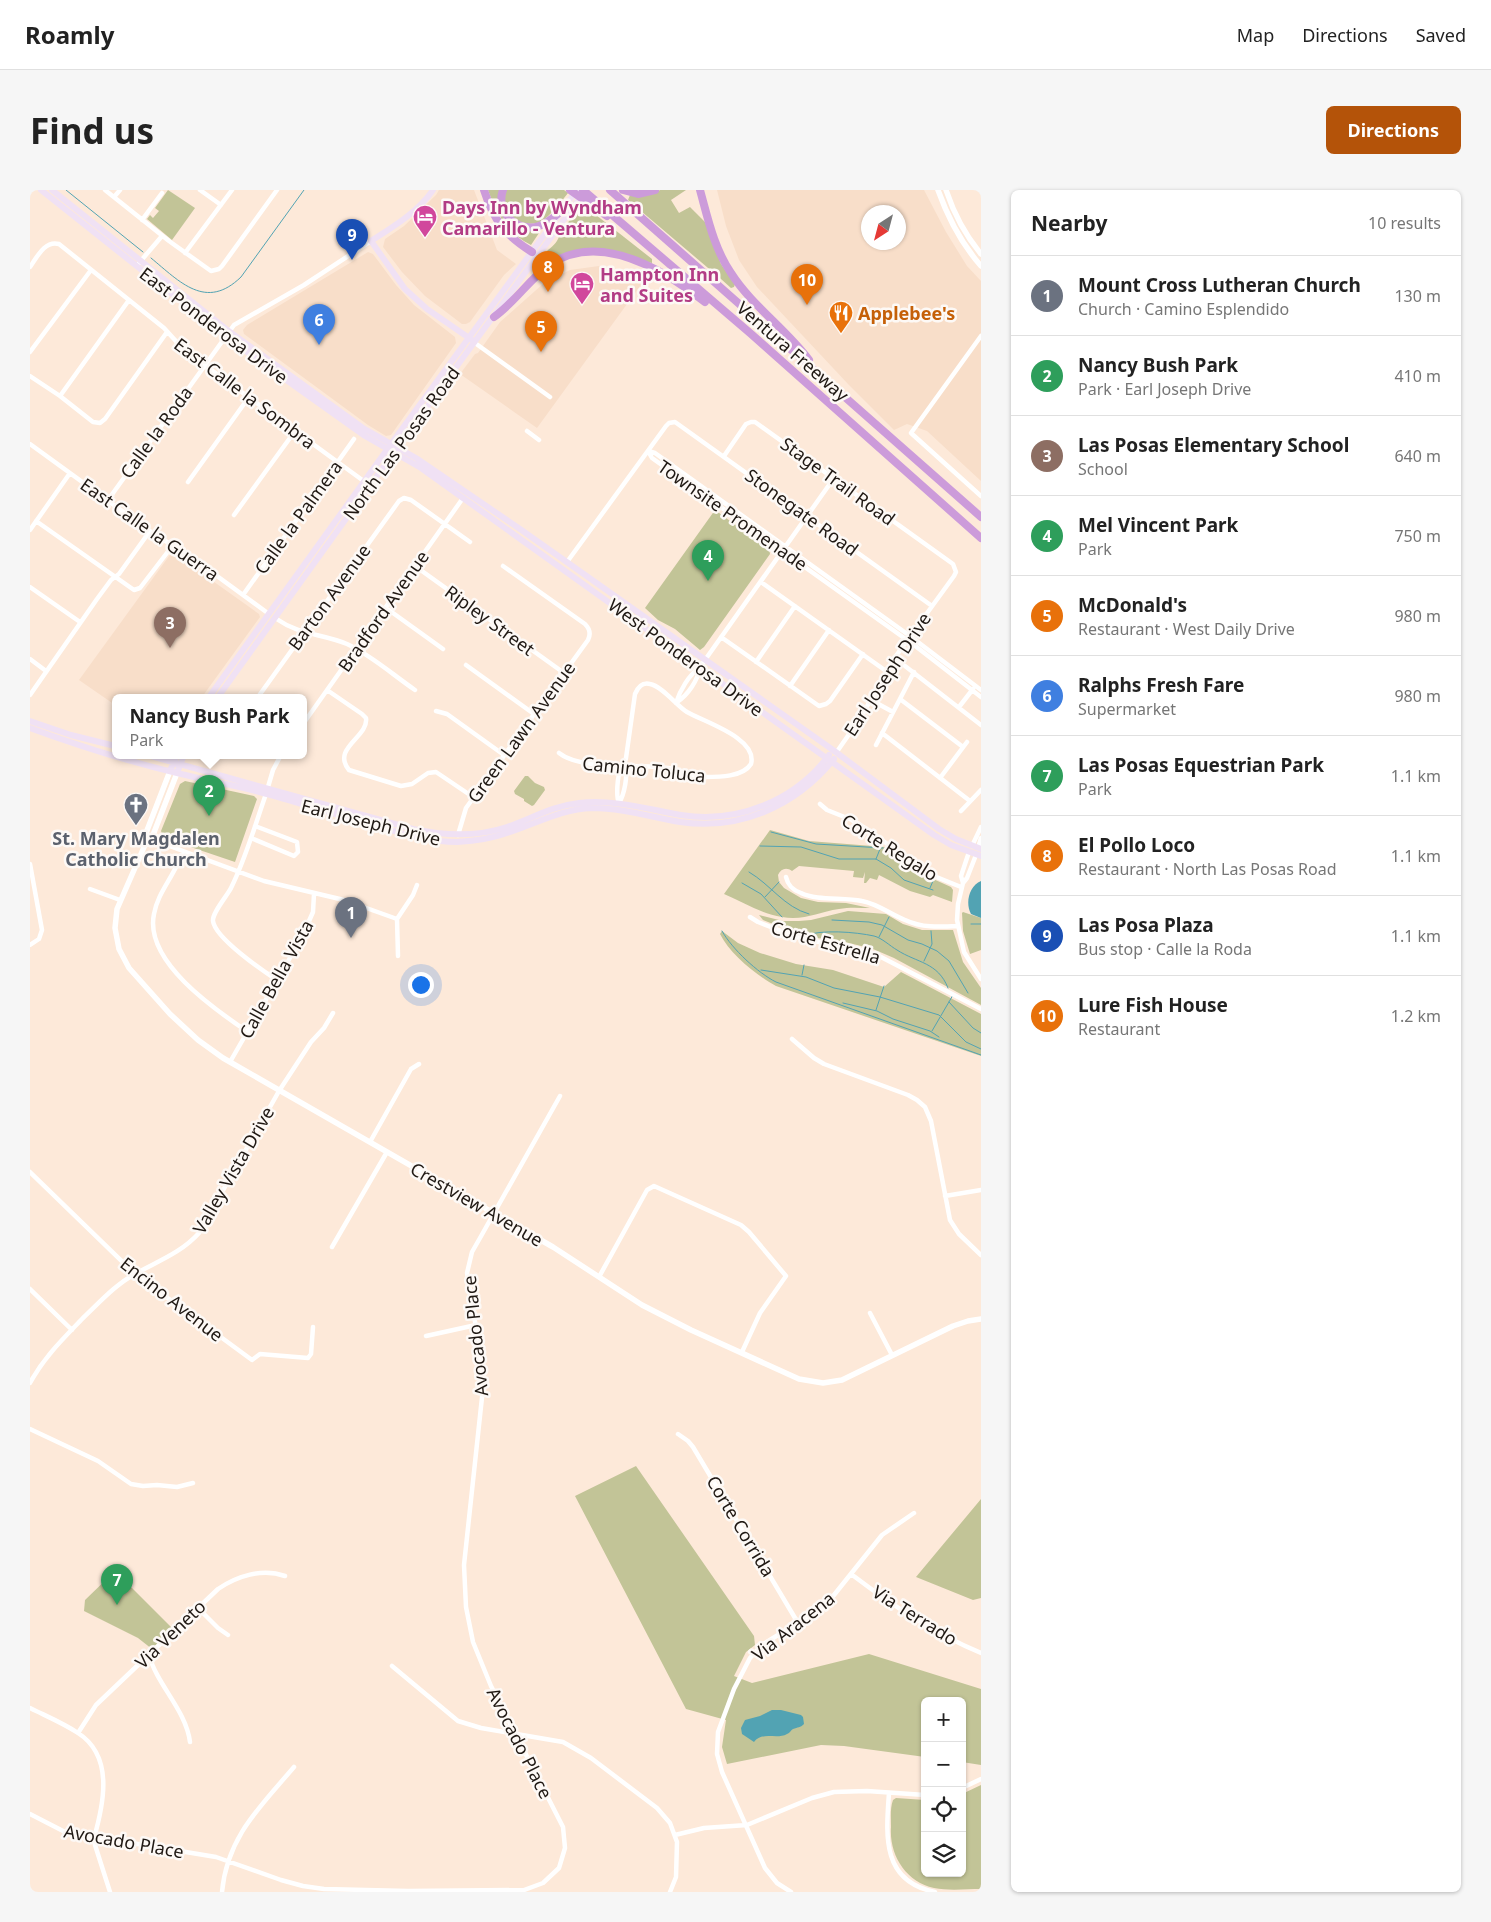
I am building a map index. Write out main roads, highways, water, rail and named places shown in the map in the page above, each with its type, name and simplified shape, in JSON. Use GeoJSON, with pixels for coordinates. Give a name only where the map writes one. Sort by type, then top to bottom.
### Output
{"type":"FeatureCollection","features":[{"type":"Feature","properties":{"kind":"highway"},"geometry":{"type":"LineString","coordinates":[[484,190],[499,224],[511,237],[535,254]]}},
{"type":"Feature","properties":{"kind":"highway"},"geometry":{"type":"LineString","coordinates":[[503,190],[501,199],[503,209],[509,219],[520,226],[531,228],[542,225],[568,207]]}},
{"type":"Feature","properties":{"kind":"highway"},"geometry":{"type":"LineString","coordinates":[[570,190],[644,243]]}},
{"type":"Feature","properties":{"kind":"highway","name":"Ventura Freeway"},"geometry":{"type":"LineString","coordinates":[[584,190],[750,333],[981,538]]}},
{"type":"Feature","properties":{"kind":"highway","name":"Ventura Freeway"},"geometry":{"type":"LineString","coordinates":[[610,190],[981,517]]}},
{"type":"Feature","properties":{"kind":"highway"},"geometry":{"type":"LineString","coordinates":[[623,190],[638,194],[655,190]]}},
{"type":"Feature","properties":{"kind":"highway"},"geometry":{"type":"LineString","coordinates":[[700,190],[715,240],[730,272],[748,295],[804,354],[819,373]]}},
{"type":"Feature","properties":{"kind":"highway"},"geometry":{"type":"LineString","coordinates":[[494,317],[551,264],[568,256],[596,252],[632,259],[667,274],[750,333]]}},
{"type":"Feature","properties":{"kind":"main road","name":"East Ponderosa Drive"},"geometry":{"type":"LineString","coordinates":[[41,190],[139,264],[228,335],[392,448]]}},
{"type":"Feature","properties":{"kind":"main road","name":"East Ponderosa Drive"},"geometry":{"type":"LineString","coordinates":[[52,190],[139,264]]}},
{"type":"Feature","properties":{"kind":"main road"},"geometry":{"type":"LineString","coordinates":[[433,190],[408,215],[371,241],[405,289],[427,309],[475,343]]}},
{"type":"Feature","properties":{"kind":"main road","name":"North Las Posas Road"},"geometry":{"type":"LineString","coordinates":[[392,448],[494,317],[568,207],[577,190]]}},
{"type":"Feature","properties":{"kind":"main road","name":"North Las Posas Road"},"geometry":{"type":"LineString","coordinates":[[568,207],[584,190]]}},
{"type":"Feature","properties":{"kind":"main road","name":"North Las Posas Road"},"geometry":{"type":"LineString","coordinates":[[212,694],[272,616],[368,484],[468,338],[535,254]]}},
{"type":"Feature","properties":{"kind":"main road","name":"West Ponderosa Drive"},"geometry":{"type":"LineString","coordinates":[[392,448],[416,458],[562,568],[934,834],[976,851]]}},
{"type":"Feature","properties":{"kind":"main road","name":"West Ponderosa Drive"},"geometry":{"type":"LineString","coordinates":[[465,495],[567,562],[836,752],[939,829],[976,851]]}},
{"type":"Feature","properties":{"kind":"main road"},"geometry":{"type":"LineString","coordinates":[[562,568],[567,562]]}},
{"type":"Feature","properties":{"kind":"main road","name":"North Las Posas Road"},"geometry":{"type":"LineString","coordinates":[[220,694],[272,616]]}},
{"type":"Feature","properties":{"kind":"main road"},"geometry":{"type":"LineString","coordinates":[[30,721],[71,735],[112,745]]}},
{"type":"Feature","properties":{"kind":"main road","name":"Earl Joseph Drive"},"geometry":{"type":"LineString","coordinates":[[30,728],[112,753]]}},
{"type":"Feature","properties":{"kind":"main road","name":"Earl Joseph Drive"},"geometry":{"type":"LineString","coordinates":[[162,759],[267,791],[414,829],[458,838],[499,829],[563,806],[591,802],[692,816],[721,816],[740,813],[768,804],[793,790],[830,760],[836,752]]}},
{"type":"Feature","properties":{"kind":"main road","name":"Earl Joseph Drive"},"geometry":{"type":"LineString","coordinates":[[131,759],[174,772],[267,791]]}},
{"type":"Feature","properties":{"kind":"main road"},"geometry":{"type":"LineString","coordinates":[[174,772],[177,759]]}},
{"type":"Feature","properties":{"kind":"main road"},"geometry":{"type":"LineString","coordinates":[[177,763],[180,759]]}},
{"type":"Feature","properties":{"kind":"water"},"geometry":{"type":"Polygon","coordinates":[[[981,881],[981,918],[971,914],[968,900],[971,891],[981,881]]]}},
{"type":"Feature","properties":{"kind":"water"},"geometry":{"type":"Polygon","coordinates":[[[772,1710],[781,1710],[801,1715],[804,1724],[783,1736],[765,1736],[754,1742],[742,1734],[741,1728],[745,1720],[772,1710]]]}},
{"type":"Feature","properties":{"kind":"waterway"},"geometry":{"type":"LineString","coordinates":[[66,190],[143,252]]}},
{"type":"Feature","properties":{"kind":"waterway"},"geometry":{"type":"LineString","coordinates":[[151,258],[183,284],[194,289],[216,292],[228,287],[241,277],[304,190]]}},
{"type":"Feature","properties":{"kind":"waterway"},"geometry":{"type":"LineString","coordinates":[[771,832],[816,844],[883,848]]}},
{"type":"Feature","properties":{"kind":"waterway"},"geometry":{"type":"LineString","coordinates":[[760,846],[801,847],[839,859],[876,859],[891,868],[904,880],[933,890]]}},
{"type":"Feature","properties":{"kind":"waterway"},"geometry":{"type":"LineString","coordinates":[[876,859],[880,849]]}},
{"type":"Feature","properties":{"kind":"waterway"},"geometry":{"type":"LineString","coordinates":[[749,872],[792,906],[809,914]]}},
{"type":"Feature","properties":{"kind":"waterway"},"geometry":{"type":"LineString","coordinates":[[930,888],[933,881]]}},
{"type":"Feature","properties":{"kind":"waterway"},"geometry":{"type":"LineString","coordinates":[[765,897],[779,882]]}},
{"type":"Feature","properties":{"kind":"waterway"},"geometry":{"type":"LineString","coordinates":[[742,883],[761,894],[782,917]]}},
{"type":"Feature","properties":{"kind":"waterway"},"geometry":{"type":"LineString","coordinates":[[879,937],[889,917]]}},
{"type":"Feature","properties":{"kind":"waterway"},"geometry":{"type":"LineString","coordinates":[[832,920],[869,922],[882,925],[908,940],[937,951],[949,961],[968,993]]}},
{"type":"Feature","properties":{"kind":"waterway"},"geometry":{"type":"LineString","coordinates":[[971,924],[981,924]]}},
{"type":"Feature","properties":{"kind":"waterway"},"geometry":{"type":"LineString","coordinates":[[722,931],[746,960],[761,973],[776,982],[981,1055]]}},
{"type":"Feature","properties":{"kind":"waterway"},"geometry":{"type":"LineString","coordinates":[[924,961],[932,944],[931,931]]}},
{"type":"Feature","properties":{"kind":"waterway"},"geometry":{"type":"LineString","coordinates":[[804,936],[819,932],[838,932],[858,933],[877,937],[933,968],[944,979],[948,988]]}},
{"type":"Feature","properties":{"kind":"waterway"},"geometry":{"type":"LineString","coordinates":[[802,975],[804,965]]}},
{"type":"Feature","properties":{"kind":"waterway"},"geometry":{"type":"LineString","coordinates":[[761,970],[806,977],[834,988],[880,997],[939,1015],[966,1042],[981,1049]]}},
{"type":"Feature","properties":{"kind":"waterway"},"geometry":{"type":"LineString","coordinates":[[876,1010],[884,986]]}},
{"type":"Feature","properties":{"kind":"waterway"},"geometry":{"type":"LineString","coordinates":[[932,1031],[953,995]]}},
{"type":"Feature","properties":{"kind":"waterway"},"geometry":{"type":"LineString","coordinates":[[949,1002],[973,1028],[981,1033]]}},
{"type":"Feature","properties":{"kind":"waterway"},"geometry":{"type":"LineString","coordinates":[[843,1003],[877,1011],[893,1019],[930,1031],[939,1037]]}},
{"type":"Feature","properties":{"kind":"place","name":"Days Inn by Wyndham Camarillo - Ventura"},"geometry":{"type":"Point","coordinates":[425,238]}},
{"type":"Feature","properties":{"kind":"place","name":"Las Posa Plaza"},"geometry":{"type":"Point","coordinates":[352,260]}},
{"type":"Feature","properties":{"kind":"place","name":"El Pollo Loco"},"geometry":{"type":"Point","coordinates":[548,292]}},
{"type":"Feature","properties":{"kind":"place","name":"Hampton Inn and Suites"},"geometry":{"type":"Point","coordinates":[582,305]}},
{"type":"Feature","properties":{"kind":"place","name":"Lure Fish House"},"geometry":{"type":"Point","coordinates":[807,305]}},
{"type":"Feature","properties":{"kind":"place","name":"Applebee's"},"geometry":{"type":"Point","coordinates":[841,334]}},
{"type":"Feature","properties":{"kind":"place","name":"Ralphs Fresh Fare"},"geometry":{"type":"Point","coordinates":[319,345]}},
{"type":"Feature","properties":{"kind":"place","name":"McDonald's"},"geometry":{"type":"Point","coordinates":[541,352]}},
{"type":"Feature","properties":{"kind":"place","name":"Mel Vincent Park"},"geometry":{"type":"Point","coordinates":[708,581]}},
{"type":"Feature","properties":{"kind":"place","name":"Las Posas Elementary School"},"geometry":{"type":"Point","coordinates":[170,648]}},
{"type":"Feature","properties":{"kind":"place","name":"Nancy Bush Park"},"geometry":{"type":"Point","coordinates":[209,816]}},
{"type":"Feature","properties":{"kind":"place","name":"St. Mary Magdalen Catholic Church"},"geometry":{"type":"Point","coordinates":[136,826]}},
{"type":"Feature","properties":{"kind":"place","name":"Mount Cross Lutheran Church"},"geometry":{"type":"Point","coordinates":[351,938]}},
{"type":"Feature","properties":{"kind":"place","name":"Las Posas Equestrian Park"},"geometry":{"type":"Point","coordinates":[117,1605]}}]}
